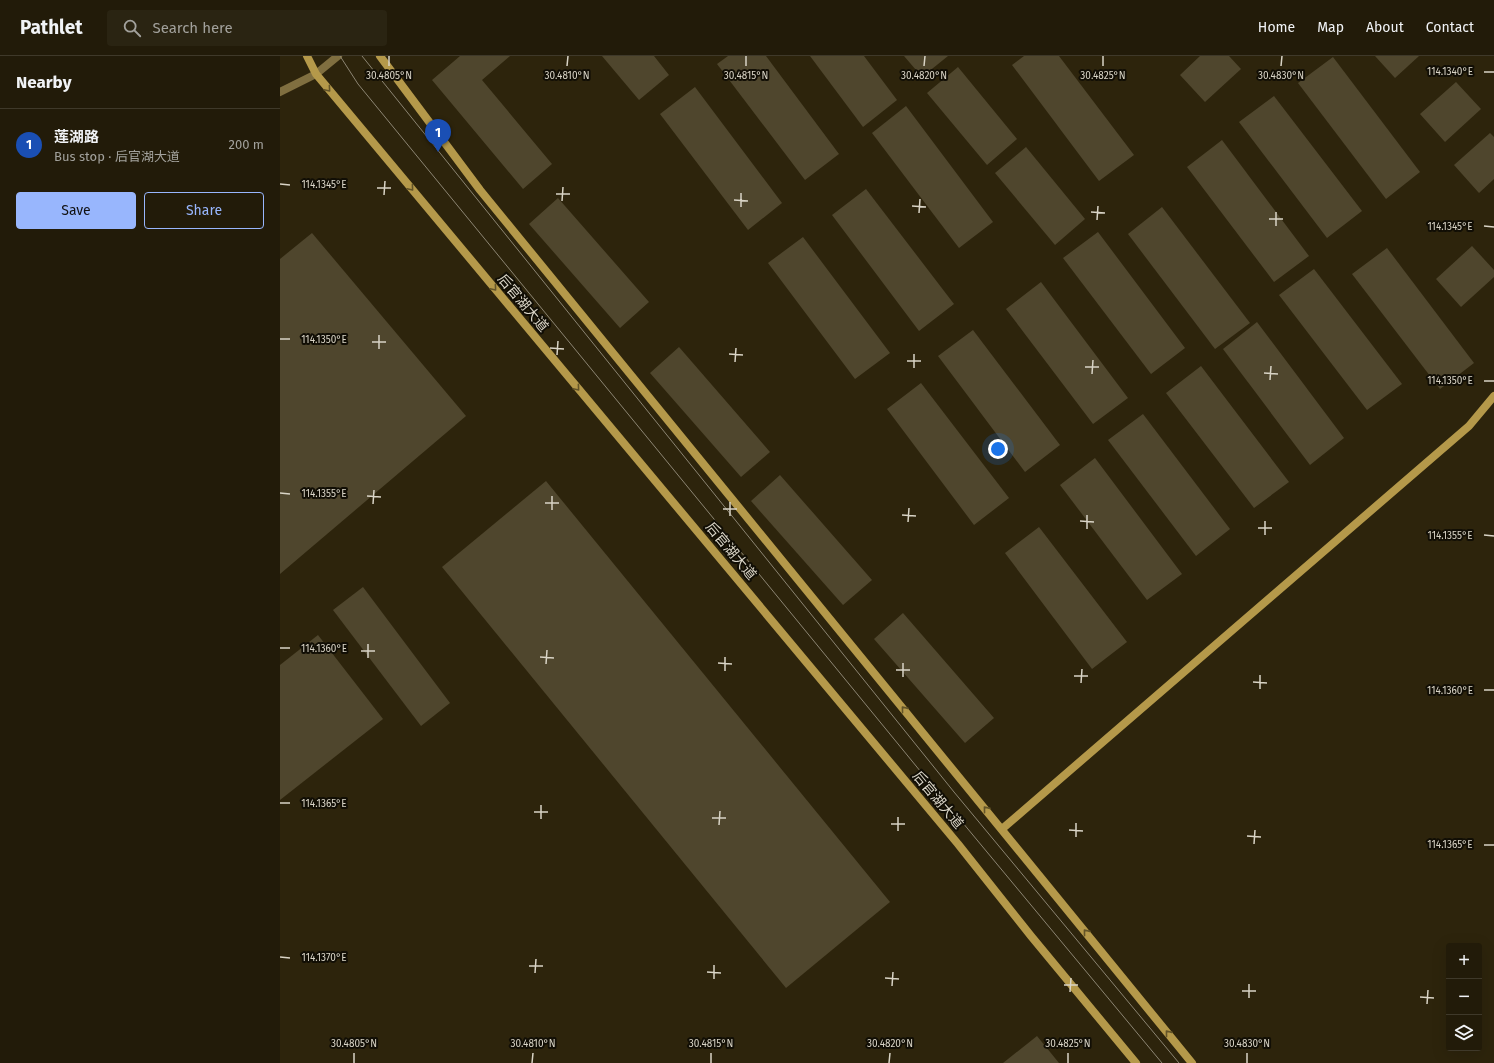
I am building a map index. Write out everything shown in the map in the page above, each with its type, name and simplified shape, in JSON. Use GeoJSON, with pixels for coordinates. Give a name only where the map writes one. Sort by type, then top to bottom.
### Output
{"type":"FeatureCollection","features":[{"type":"Feature","properties":{"kind":"main road","name":"后官湖大道"},"geometry":{"type":"LineString","coordinates":[[306,56],[316,74],[958,844],[1031,936],[1136,1063]]}},
{"type":"Feature","properties":{"kind":"main road"},"geometry":{"type":"LineString","coordinates":[[380,56],[480,190],[1192,1063]]}},
{"type":"Feature","properties":{"kind":"main road"},"geometry":{"type":"LineString","coordinates":[[1002,829],[1469,426],[1494,396]]}},
{"type":"Feature","properties":{"kind":"street"},"geometry":{"type":"LineString","coordinates":[[280,92],[316,74],[338,56]]}},
{"type":"Feature","properties":{"kind":"building"},"geometry":{"type":"Polygon","coordinates":[[[460,56],[510,56],[482,80],[552,164],[523,189],[432,80],[460,56]]]}},
{"type":"Feature","properties":{"kind":"building"},"geometry":{"type":"Polygon","coordinates":[[[602,56],[654,56],[669,75],[639,100],[602,56]]]}},
{"type":"Feature","properties":{"kind":"building"},"geometry":{"type":"Polygon","coordinates":[[[728,56],[766,56],[839,154],[805,180],[717,64],[728,56]]]}},
{"type":"Feature","properties":{"kind":"building"},"geometry":{"type":"Polygon","coordinates":[[[810,56],[864,56],[897,100],[863,127],[810,56]]]}},
{"type":"Feature","properties":{"kind":"building"},"geometry":{"type":"Polygon","coordinates":[[[904,56],[948,56],[922,77],[904,56]]]}},
{"type":"Feature","properties":{"kind":"building"},"geometry":{"type":"Polygon","coordinates":[[[1024,56],[1059,56],[1134,155],[1099,181],[1012,65],[1024,56]]]}},
{"type":"Feature","properties":{"kind":"building"},"geometry":{"type":"Polygon","coordinates":[[[1200,56],[1229,56],[1241,69],[1205,102],[1180,75],[1200,56]]]}},
{"type":"Feature","properties":{"kind":"building"},"geometry":{"type":"Polygon","coordinates":[[[1375,56],[1419,56],[1395,78],[1375,56]]]}},
{"type":"Feature","properties":{"kind":"building"},"geometry":{"type":"Polygon","coordinates":[[[1333,57],[1420,172],[1386,199],[1298,83],[1333,57]]]}},
{"type":"Feature","properties":{"kind":"building"},"geometry":{"type":"Polygon","coordinates":[[[958,67],[1017,139],[987,165],[927,93],[958,67]]]}},
{"type":"Feature","properties":{"kind":"building"},"geometry":{"type":"Polygon","coordinates":[[[1456,82],[1481,109],[1445,142],[1420,114],[1456,82]]]}},
{"type":"Feature","properties":{"kind":"building"},"geometry":{"type":"Polygon","coordinates":[[[695,87],[782,203],[748,230],[660,114],[695,87]]]}},
{"type":"Feature","properties":{"kind":"building"},"geometry":{"type":"Polygon","coordinates":[[[1274,96],[1362,211],[1327,238],[1239,122],[1274,96]]]}},
{"type":"Feature","properties":{"kind":"building"},"geometry":{"type":"Polygon","coordinates":[[[906,106],[993,222],[959,248],[872,133],[906,106]]]}},
{"type":"Feature","properties":{"kind":"building"},"geometry":{"type":"Polygon","coordinates":[[[1490,133],[1494,137],[1494,179],[1479,193],[1454,165],[1490,133]]]}},
{"type":"Feature","properties":{"kind":"building"},"geometry":{"type":"Polygon","coordinates":[[[1222,140],[1309,256],[1274,282],[1187,167],[1222,140]]]}},
{"type":"Feature","properties":{"kind":"building"},"geometry":{"type":"Polygon","coordinates":[[[1026,147],[1085,219],[1055,245],[995,173],[1026,147]]]}},
{"type":"Feature","properties":{"kind":"building"},"geometry":{"type":"Polygon","coordinates":[[[866,189],[954,304],[919,331],[832,215],[866,189]]]}},
{"type":"Feature","properties":{"kind":"building"},"geometry":{"type":"Polygon","coordinates":[[[558,198],[649,302],[620,328],[529,224],[558,198]]]}},
{"type":"Feature","properties":{"kind":"building"},"geometry":{"type":"Polygon","coordinates":[[[1162,207],[1250,323],[1215,349],[1128,234],[1162,207]]]}},
{"type":"Feature","properties":{"kind":"building"},"geometry":{"type":"Polygon","coordinates":[[[1098,232],[1185,348],[1151,374],[1063,258],[1098,232]]]}},
{"type":"Feature","properties":{"kind":"building"},"geometry":{"type":"Polygon","coordinates":[[[312,233],[466,416],[280,574],[280,259],[312,233]]]}},
{"type":"Feature","properties":{"kind":"building"},"geometry":{"type":"Polygon","coordinates":[[[803,237],[890,353],[855,379],[768,263],[803,237]]]}},
{"type":"Feature","properties":{"kind":"building"},"geometry":{"type":"Polygon","coordinates":[[[1472,246],[1494,270],[1494,277],[1461,307],[1436,279],[1472,246]]]}},
{"type":"Feature","properties":{"kind":"building"},"geometry":{"type":"Polygon","coordinates":[[[1387,248],[1474,363],[1440,389],[1352,274],[1387,248]]]}},
{"type":"Feature","properties":{"kind":"building"},"geometry":{"type":"Polygon","coordinates":[[[1314,269],[1402,384],[1367,410],[1279,295],[1314,269]]]}},
{"type":"Feature","properties":{"kind":"building"},"geometry":{"type":"Polygon","coordinates":[[[1041,282],[1128,398],[1093,424],[1006,309],[1041,282]]]}},
{"type":"Feature","properties":{"kind":"building"},"geometry":{"type":"Polygon","coordinates":[[[1257,322],[1344,438],[1310,465],[1223,349],[1257,322]]]}},
{"type":"Feature","properties":{"kind":"building"},"geometry":{"type":"Polygon","coordinates":[[[973,330],[1060,445],[1025,472],[938,356],[973,330]]]}},
{"type":"Feature","properties":{"kind":"building"},"geometry":{"type":"Polygon","coordinates":[[[679,347],[770,452],[741,477],[650,373],[679,347]]]}},
{"type":"Feature","properties":{"kind":"building"},"geometry":{"type":"Polygon","coordinates":[[[1201,366],[1289,482],[1254,508],[1166,393],[1201,366]]]}},
{"type":"Feature","properties":{"kind":"building"},"geometry":{"type":"Polygon","coordinates":[[[921,383],[1009,498],[974,525],[887,409],[921,383]]]}},
{"type":"Feature","properties":{"kind":"building"},"geometry":{"type":"Polygon","coordinates":[[[1143,414],[1230,529],[1196,556],[1108,440],[1143,414]]]}},
{"type":"Feature","properties":{"kind":"building"},"geometry":{"type":"Polygon","coordinates":[[[1095,458],[1182,574],[1147,600],[1060,485],[1095,458]]]}},
{"type":"Feature","properties":{"kind":"building"},"geometry":{"type":"Polygon","coordinates":[[[780,475],[872,580],[843,605],[751,501],[780,475]]]}},
{"type":"Feature","properties":{"kind":"building"},"geometry":{"type":"Polygon","coordinates":[[[546,481],[890,902],[786,988],[442,567],[546,481]]]}},
{"type":"Feature","properties":{"kind":"building"},"geometry":{"type":"Polygon","coordinates":[[[1039,527],[1127,642],[1092,669],[1005,553],[1039,527]]]}},
{"type":"Feature","properties":{"kind":"building"},"geometry":{"type":"Polygon","coordinates":[[[363,587],[450,703],[421,726],[333,610],[363,587]]]}},
{"type":"Feature","properties":{"kind":"building"},"geometry":{"type":"Polygon","coordinates":[[[903,613],[994,718],[965,743],[874,639],[903,613]]]}},
{"type":"Feature","properties":{"kind":"building"},"geometry":{"type":"Polygon","coordinates":[[[318,635],[383,719],[280,800],[280,665],[318,635]]]}},
{"type":"Feature","properties":{"kind":"building"},"geometry":{"type":"Polygon","coordinates":[[[1037,1036],[1059,1063],[1003,1063],[1037,1036]]]}},
{"type":"Feature","properties":{"kind":"tram line"},"geometry":{"type":"LineString","coordinates":[[340,56],[358,84],[948,805],[1162,1063]]}},
{"type":"Feature","properties":{"kind":"tram line"},"geometry":{"type":"LineString","coordinates":[[362,56],[954,792],[1179,1063]]}},
{"type":"Feature","properties":{"kind":"place","name":"莲湖路"},"geometry":{"type":"Point","coordinates":[438,152]}}]}
